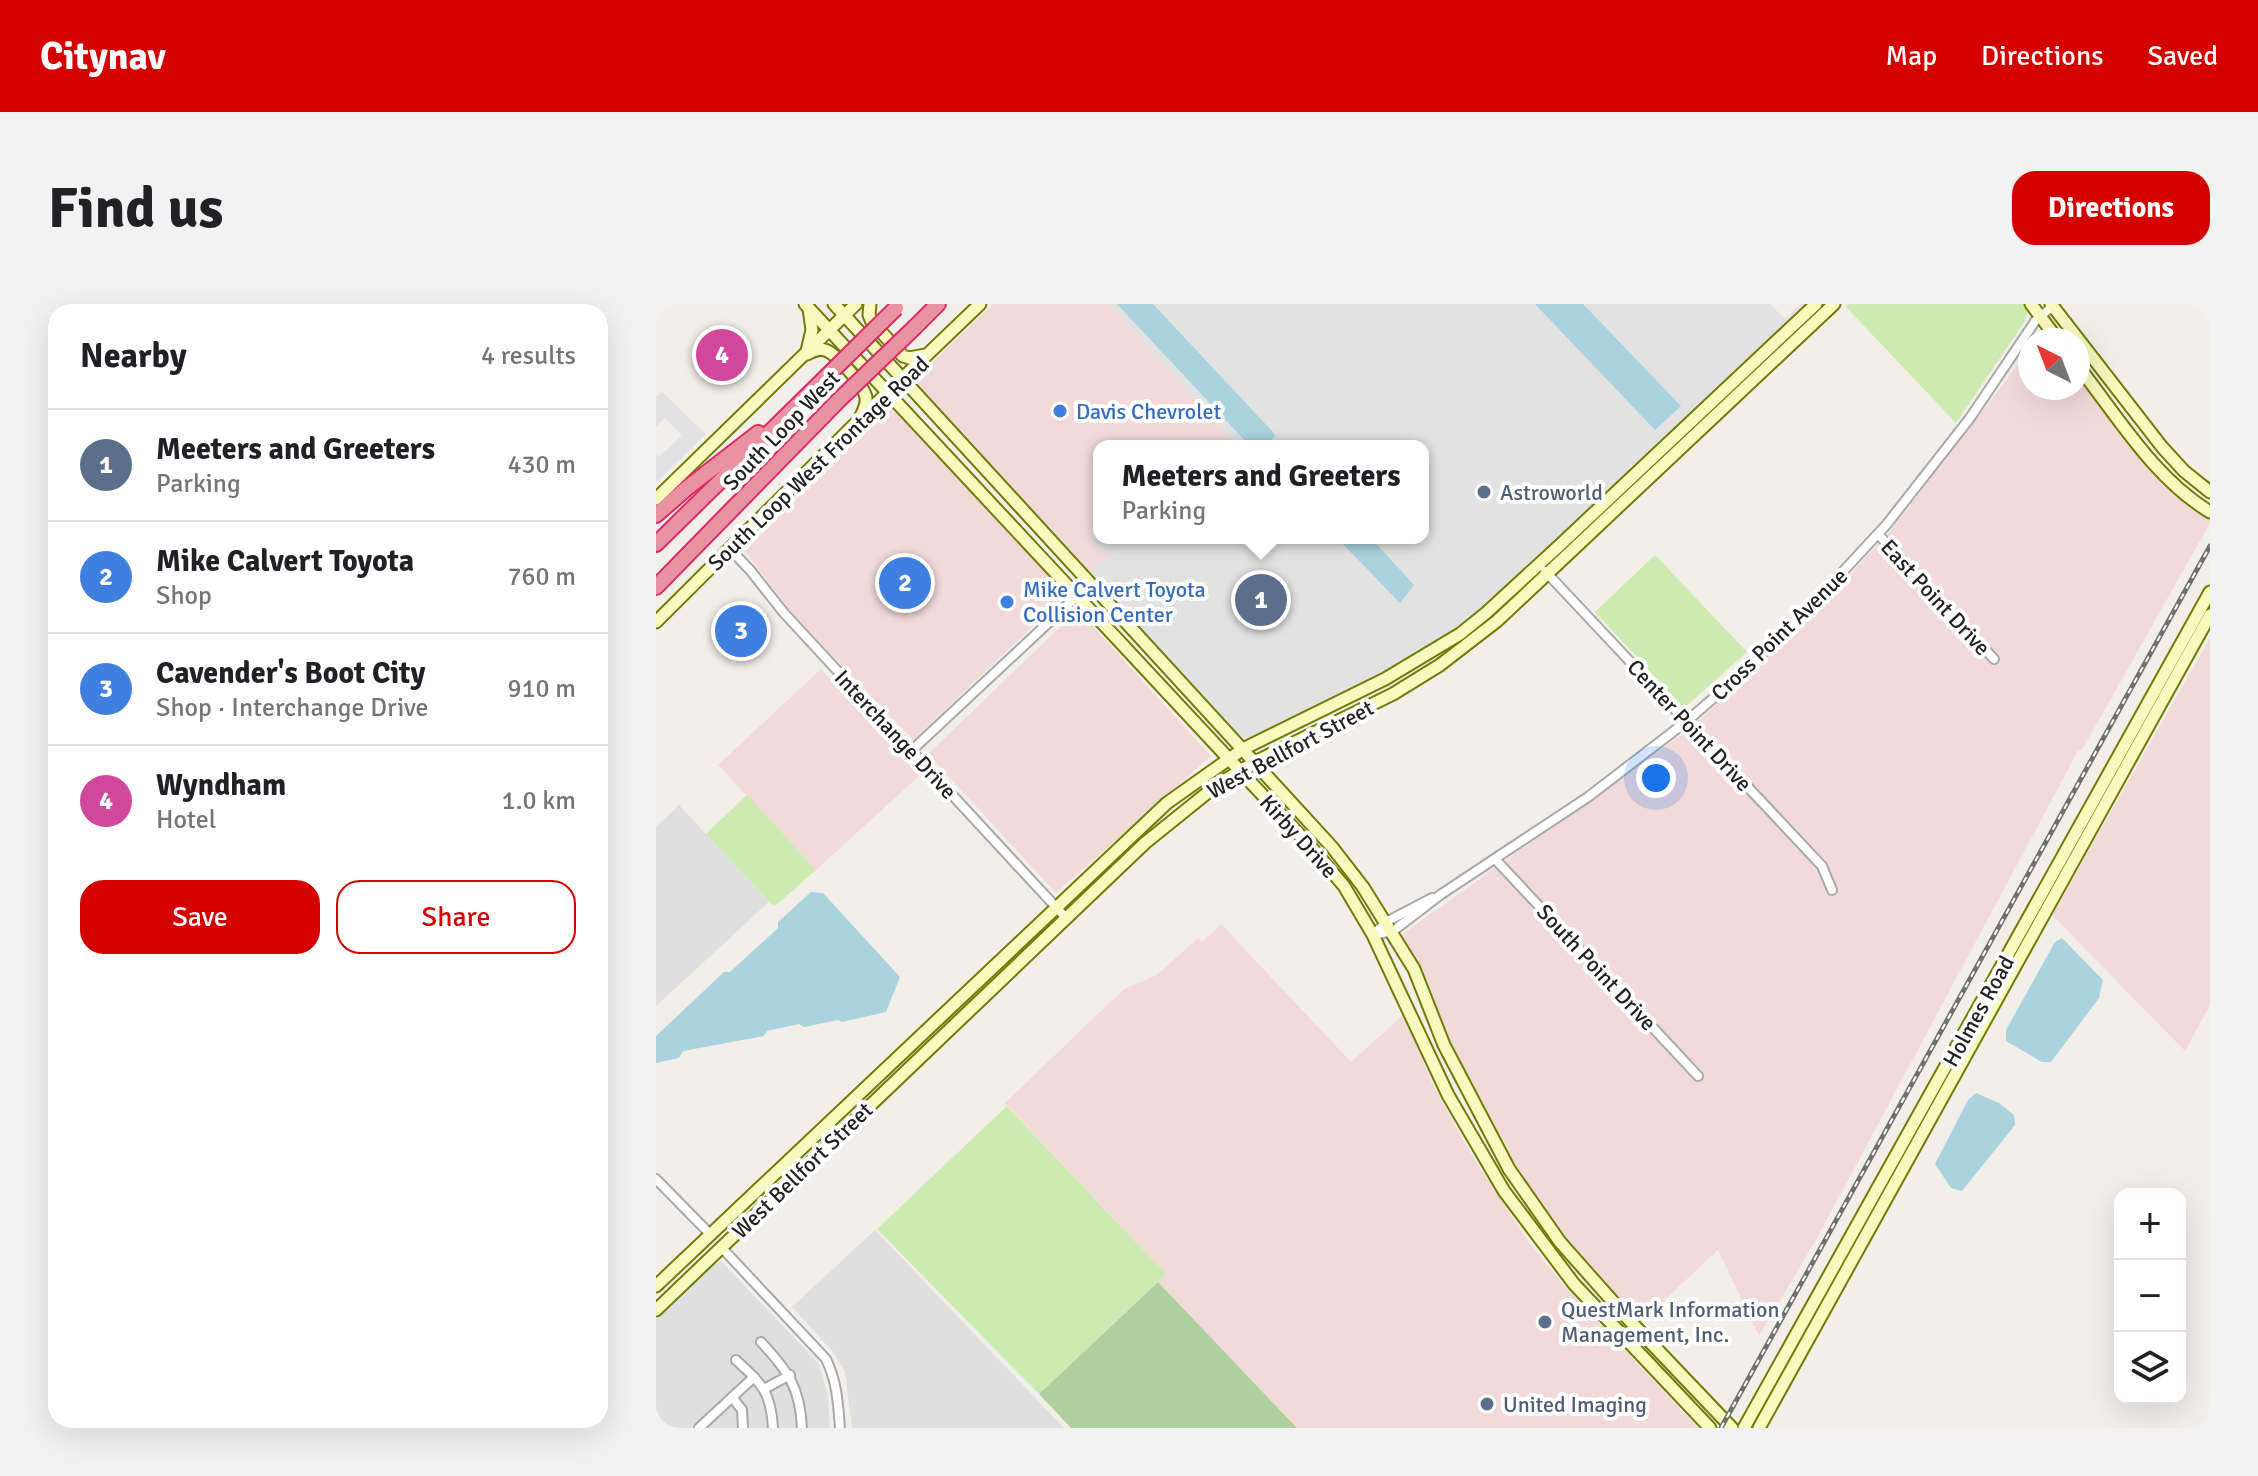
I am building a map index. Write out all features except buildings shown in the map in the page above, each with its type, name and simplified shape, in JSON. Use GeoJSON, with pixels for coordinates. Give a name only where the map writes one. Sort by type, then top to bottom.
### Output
{"type":"FeatureCollection","features":[{"type":"Feature","properties":{"kind":"highway","name":"South Loop West"},"geometry":{"type":"LineString","coordinates":[[656,587],[938,304]]}},
{"type":"Feature","properties":{"kind":"highway","name":"South Loop West"},"geometry":{"type":"LineString","coordinates":[[656,544],[898,306]]}},
{"type":"Feature","properties":{"kind":"highway"},"geometry":{"type":"LineString","coordinates":[[656,515],[817,386]]}},
{"type":"Feature","properties":{"kind":"highway"},"geometry":{"type":"LineString","coordinates":[[656,600],[693,560],[701,544]]}},
{"type":"Feature","properties":{"kind":"main road","name":"Kirby Drive"},"geometry":{"type":"LineString","coordinates":[[834,304],[1332,847],[1389,926],[1414,969],[1444,1045],[1509,1169],[1560,1242],[1732,1428]]}},
{"type":"Feature","properties":{"kind":"main road"},"geometry":{"type":"LineString","coordinates":[[656,499],[856,304]]}},
{"type":"Feature","properties":{"kind":"main road"},"geometry":{"type":"LineString","coordinates":[[870,304],[872,322],[903,356],[920,357],[934,349]]}},
{"type":"Feature","properties":{"kind":"main road","name":"South Loop West Frontage Road"},"geometry":{"type":"LineString","coordinates":[[656,622],[980,304]]}},
{"type":"Feature","properties":{"kind":"main road","name":"West Bellfort Street"},"geometry":{"type":"LineString","coordinates":[[656,1310],[1145,843],[1197,799],[1239,771],[1393,694],[1467,645],[1816,304]]}},
{"type":"Feature","properties":{"kind":"main road","name":"West Bellfort Street"},"geometry":{"type":"LineString","coordinates":[[656,1286],[1167,803],[1243,749],[1385,679],[1460,634],[1543,569],[1834,304]]}},
{"type":"Feature","properties":{"kind":"main road"},"geometry":{"type":"LineString","coordinates":[[2031,304],[2049,328]]}},
{"type":"Feature","properties":{"kind":"main road"},"geometry":{"type":"LineString","coordinates":[[2052,305],[2171,458],[2210,492]]}},
{"type":"Feature","properties":{"kind":"main road","name":"Kirby Drive"},"geometry":{"type":"LineString","coordinates":[[806,306],[1344,886],[1373,935],[1480,1153],[1529,1228],[1574,1284],[1710,1428]]}},
{"type":"Feature","properties":{"kind":"main road"},"geometry":{"type":"LineString","coordinates":[[805,353],[812,330],[806,306]]}},
{"type":"Feature","properties":{"kind":"main road"},"geometry":{"type":"LineString","coordinates":[[805,353],[828,351],[864,389],[866,398],[859,420]]}},
{"type":"Feature","properties":{"kind":"main road"},"geometry":{"type":"LineString","coordinates":[[2090,381],[2159,469],[2182,492],[2210,512]]}},
{"type":"Feature","properties":{"kind":"main road"},"geometry":{"type":"LineString","coordinates":[[2107,403],[2120,392]]}},
{"type":"Feature","properties":{"kind":"main road"},"geometry":{"type":"LineString","coordinates":[[2159,469],[2171,458]]}},
{"type":"Feature","properties":{"kind":"main road"},"geometry":{"type":"LineString","coordinates":[[976,486],[990,473]]}},
{"type":"Feature","properties":{"kind":"main road","name":"Holmes Road"},"geometry":{"type":"LineString","coordinates":[[1759,1428],[1825,1298],[2153,707],[2210,592]]}},
{"type":"Feature","properties":{"kind":"main road","name":"Holmes Road"},"geometry":{"type":"LineString","coordinates":[[2153,707],[2210,615]]}},
{"type":"Feature","properties":{"kind":"main road"},"geometry":{"type":"LineString","coordinates":[[1385,679],[1393,694]]}},
{"type":"Feature","properties":{"kind":"main road"},"geometry":{"type":"LineString","coordinates":[[1273,783],[1269,766],[1281,749]]}},
{"type":"Feature","properties":{"kind":"main road"},"geometry":{"type":"LineString","coordinates":[[1136,830],[1145,843]]}},
{"type":"Feature","properties":{"kind":"main road"},"geometry":{"type":"LineString","coordinates":[[971,986],[982,998]]}},
{"type":"Feature","properties":{"kind":"main road"},"geometry":{"type":"LineString","coordinates":[[1428,1052],[1444,1045]]}},
{"type":"Feature","properties":{"kind":"main road"},"geometry":{"type":"LineString","coordinates":[[900,1053],[912,1065]]}},
{"type":"Feature","properties":{"kind":"main road"},"geometry":{"type":"LineString","coordinates":[[828,1122],[839,1135]]}},
{"type":"Feature","properties":{"kind":"main road"},"geometry":{"type":"LineString","coordinates":[[1480,1153],[1495,1144]]}},
{"type":"Feature","properties":{"kind":"main road"},"geometry":{"type":"LineString","coordinates":[[721,1247],[719,1234],[742,1210],[742,1204]]}},
{"type":"Feature","properties":{"kind":"main road"},"geometry":{"type":"LineString","coordinates":[[1529,1228],[1544,1218]]}},
{"type":"Feature","properties":{"kind":"main road"},"geometry":{"type":"LineString","coordinates":[[679,1287],[681,1276],[709,1248],[710,1234]]}},
{"type":"Feature","properties":{"kind":"main road","name":"Holmes Road"},"geometry":{"type":"LineString","coordinates":[[1744,1428],[1825,1298]]}},
{"type":"Feature","properties":{"kind":"main road"},"geometry":{"type":"LineString","coordinates":[[1619,1333],[1631,1322]]}},
{"type":"Feature","properties":{"kind":"street","name":"Cross Point Avenue"},"geometry":{"type":"LineString","coordinates":[[1373,935],[1440,895],[1588,797],[1687,721],[1796,622],[1878,534],[1970,418],[2040,316],[2052,305]]}},
{"type":"Feature","properties":{"kind":"street","name":"East Point Drive"},"geometry":{"type":"LineString","coordinates":[[1878,534],[1994,659]]}},
{"type":"Feature","properties":{"kind":"street","name":"Interchange Drive"},"geometry":{"type":"LineString","coordinates":[[729,548],[778,607],[1066,918]]}},
{"type":"Feature","properties":{"kind":"street","name":"Center Point Drive"},"geometry":{"type":"LineString","coordinates":[[1543,569],[1822,866],[1832,890]]}},
{"type":"Feature","properties":{"kind":"street"},"geometry":{"type":"LineString","coordinates":[[911,751],[1091,583]]}},
{"type":"Feature","properties":{"kind":"street","name":"South Point Drive"},"geometry":{"type":"LineString","coordinates":[[1495,859],[1698,1076]]}},
{"type":"Feature","properties":{"kind":"street"},"geometry":{"type":"LineString","coordinates":[[656,1179],[710,1234]]}},
{"type":"Feature","properties":{"kind":"street"},"geometry":{"type":"LineString","coordinates":[[721,1247],[826,1359],[835,1377],[840,1428]]}},
{"type":"Feature","properties":{"kind":"street"},"geometry":{"type":"LineString","coordinates":[[761,1342],[790,1375],[801,1407],[802,1428]]}},
{"type":"Feature","properties":{"kind":"street"},"geometry":{"type":"LineString","coordinates":[[736,1360],[754,1377],[772,1403],[773,1428]]}},
{"type":"Feature","properties":{"kind":"street"},"geometry":{"type":"LineString","coordinates":[[764,1389],[790,1375]]}},
{"type":"Feature","properties":{"kind":"street"},"geometry":{"type":"LineString","coordinates":[[699,1428],[754,1377]]}},
{"type":"Feature","properties":{"kind":"street"},"geometry":{"type":"LineString","coordinates":[[732,1397],[742,1410],[742,1427]]}},
{"type":"Feature","properties":{"kind":"shaded area"},"geometry":{"type":"Polygon","coordinates":[[[993,304],[1109,304],[1233,440],[1093,440],[1093,532],[1089,536],[1093,544],[1108,557],[1090,573],[914,380],[993,304]]]}},
{"type":"Feature","properties":{"kind":"shaded area"},"geometry":{"type":"Polygon","coordinates":[[[1109,304],[1770,304],[1785,319],[1805,304],[1516,581],[1459,627],[1379,677],[1250,740],[1238,735],[1090,573],[1108,557],[1096,544],[1429,544],[1429,440],[1232,440],[1109,304]]]}},
{"type":"Feature","properties":{"kind":"shaded area"},"geometry":{"type":"Polygon","coordinates":[[[2018,365],[2018,400],[2090,400],[2090,390],[2151,469],[2178,497],[2210,517],[2210,523],[2082,750],[2078,751],[1817,1238],[1759,1336],[1718,1250],[1640,1323],[1551,1221],[1508,1159],[1453,1058],[1401,935],[1683,734],[1799,628],[1892,529],[2018,365]]]}},
{"type":"Feature","properties":{"kind":"shaded area"},"geometry":{"type":"Polygon","coordinates":[[[662,392],[706,434],[656,483],[656,454],[659,457],[682,435],[665,418],[656,427],[656,397],[662,392]]]}},
{"type":"Feature","properties":{"kind":"shaded area"},"geometry":{"type":"Polygon","coordinates":[[[889,405],[1068,593],[913,740],[791,612],[745,551],[889,405]]]}},
{"type":"Feature","properties":{"kind":"shaded area"},"geometry":{"type":"Polygon","coordinates":[[[1078,610],[1211,756],[1056,893],[928,754],[1078,610]]]}},
{"type":"Feature","properties":{"kind":"shaded area"},"geometry":{"type":"Polygon","coordinates":[[[2210,638],[2210,1005],[2185,1051],[2052,915],[2210,638]]]}},
{"type":"Feature","properties":{"kind":"shaded area"},"geometry":{"type":"Polygon","coordinates":[[[821,669],[919,776],[816,870],[718,765],[821,669]]]}},
{"type":"Feature","properties":{"kind":"shaded area"},"geometry":{"type":"Polygon","coordinates":[[[679,805],[769,902],[656,1006],[656,827],[679,805]]]}},
{"type":"Feature","properties":{"kind":"shaded area"},"geometry":{"type":"Polygon","coordinates":[[[1221,924],[1351,1062],[1404,1014],[1431,1081],[1470,1152],[1528,1241],[1562,1283],[1698,1428],[1297,1428],[1158,1282],[1166,1274],[1005,1103],[1124,989],[1157,975],[1198,938],[1202,942],[1221,924]]]}},
{"type":"Feature","properties":{"kind":"shaded area"},"geometry":{"type":"Polygon","coordinates":[[[875,1230],[1064,1428],[852,1428],[845,1372],[833,1352],[792,1307],[875,1230]]]}},
{"type":"Feature","properties":{"kind":"shaded area"},"geometry":{"type":"Polygon","coordinates":[[[721,1261],[819,1364],[828,1395],[830,1428],[656,1428],[656,1320],[714,1264],[721,1261]]]}},
{"type":"Feature","properties":{"kind":"green space"},"geometry":{"type":"Polygon","coordinates":[[[1848,304],[2025,304],[2028,312],[1956,423],[1846,307],[1848,304]]]}},
{"type":"Feature","properties":{"kind":"green space"},"geometry":{"type":"Polygon","coordinates":[[[1655,555],[1747,652],[1684,708],[1595,612],[1655,555]]]}},
{"type":"Feature","properties":{"kind":"green space"},"geometry":{"type":"Polygon","coordinates":[[[747,795],[816,870],[776,905],[771,904],[706,834],[747,795]]]}},
{"type":"Feature","properties":{"kind":"green space"},"geometry":{"type":"Polygon","coordinates":[[[1007,1106],[1166,1274],[1039,1394],[877,1229],[1007,1106]]]}},
{"type":"Feature","properties":{"kind":"green space"},"geometry":{"type":"Polygon","coordinates":[[[1158,1282],[1297,1428],[1071,1428],[1039,1394],[1158,1282]]]}},
{"type":"Feature","properties":{"kind":"water"},"geometry":{"type":"Polygon","coordinates":[[[1117,304],[1153,304],[1275,436],[1272,440],[1244,440],[1117,304]]]}},
{"type":"Feature","properties":{"kind":"water"},"geometry":{"type":"Polygon","coordinates":[[[1535,304],[1583,304],[1681,406],[1655,430],[1535,304]]]}},
{"type":"Feature","properties":{"kind":"water"},"geometry":{"type":"Polygon","coordinates":[[[1343,544],[1376,544],[1414,585],[1400,603],[1343,544]]]}},
{"type":"Feature","properties":{"kind":"water"},"geometry":{"type":"Polygon","coordinates":[[[811,892],[823,893],[900,977],[886,1012],[842,1022],[838,1020],[804,1027],[799,1024],[767,1031],[764,1036],[683,1051],[679,1058],[656,1063],[656,1036],[724,972],[730,972],[778,928],[778,922],[811,892]]]}},
{"type":"Feature","properties":{"kind":"water"},"geometry":{"type":"Polygon","coordinates":[[[2062,938],[2103,980],[2099,998],[2051,1062],[2042,1062],[2006,1041],[2006,1030],[2055,942],[2062,938]]]}},
{"type":"Feature","properties":{"kind":"water"},"geometry":{"type":"Polygon","coordinates":[[[1976,1093],[1999,1103],[2014,1115],[2015,1125],[1962,1191],[1951,1188],[1935,1164],[1968,1100],[1976,1093]]]}},
{"type":"Feature","properties":{"kind":"railway"},"geometry":{"type":"LineString","coordinates":[[1721,1428],[2210,546]]}},
{"type":"Feature","properties":{"kind":"place","name":"Wyndham"},"geometry":{"type":"Point","coordinates":[722,355]}},
{"type":"Feature","properties":{"kind":"place","name":"Davis Chevrolet"},"geometry":{"type":"Point","coordinates":[1060,411]}},
{"type":"Feature","properties":{"kind":"place","name":"Astroworld"},"geometry":{"type":"Point","coordinates":[1484,492]}},
{"type":"Feature","properties":{"kind":"place","name":"Mike Calvert Toyota"},"geometry":{"type":"Point","coordinates":[905,583]}},
{"type":"Feature","properties":{"kind":"place","name":"Meeters and Greeters"},"geometry":{"type":"Point","coordinates":[1261,600]}},
{"type":"Feature","properties":{"kind":"place","name":"Mike Calvert Toyota Collision Center"},"geometry":{"type":"Point","coordinates":[1007,602]}},
{"type":"Feature","properties":{"kind":"place","name":"Cavender's Boot City"},"geometry":{"type":"Point","coordinates":[741,631]}},
{"type":"Feature","properties":{"kind":"place","name":"QuestMark Information Management, Inc."},"geometry":{"type":"Point","coordinates":[1545,1322]}},
{"type":"Feature","properties":{"kind":"place","name":"United Imaging"},"geometry":{"type":"Point","coordinates":[1487,1404]}}]}
